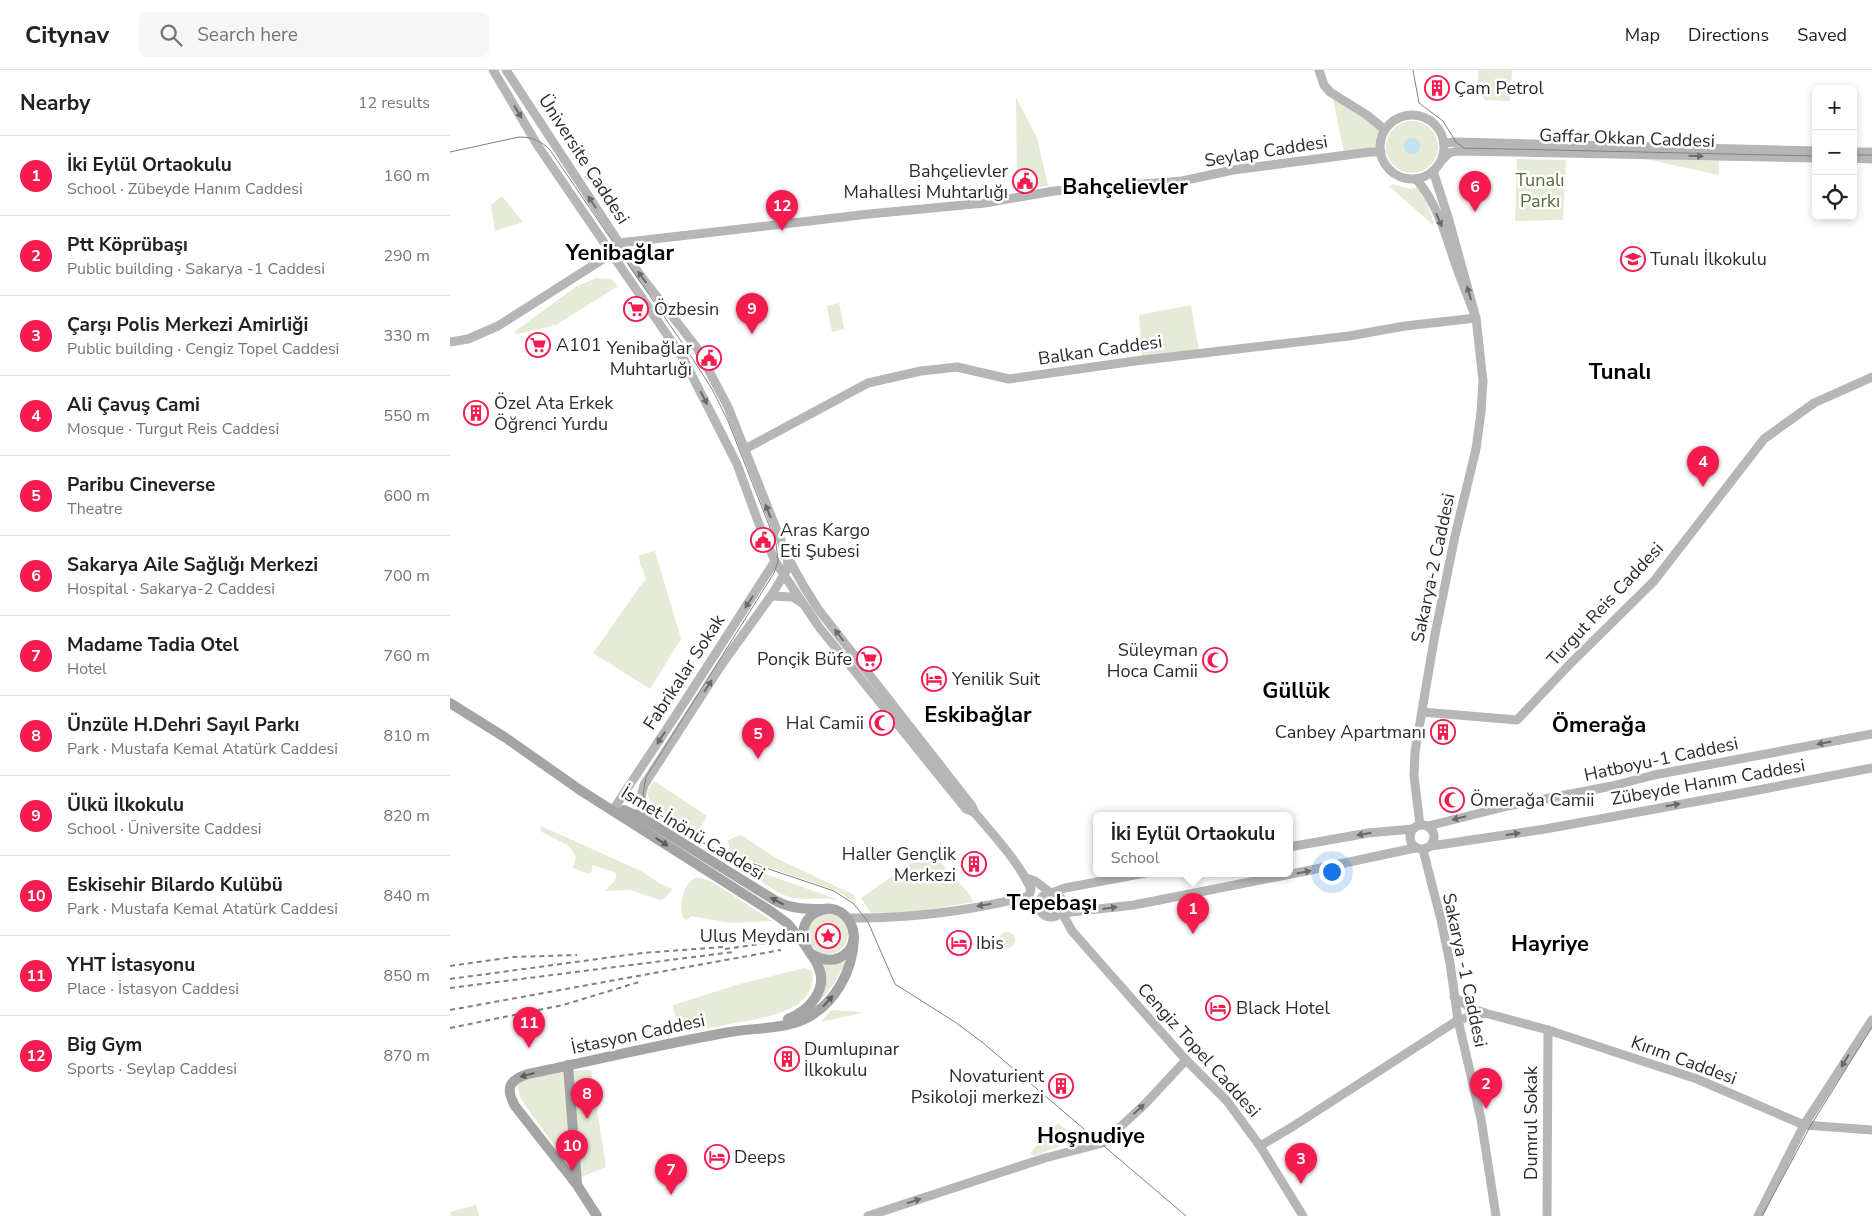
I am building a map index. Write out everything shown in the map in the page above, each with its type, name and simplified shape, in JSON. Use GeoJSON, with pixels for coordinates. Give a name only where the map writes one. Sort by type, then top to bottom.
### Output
{"type":"FeatureCollection","features":[{"type":"Feature","properties":{"kind":"main road","name":"Üniversite Caddesi"},"geometry":{"type":"LineString","coordinates":[[493,70],[538,146],[683,358],[737,464],[759,524],[775,561],[784,575],[819,626],[966,809],[975,813]]}},
{"type":"Feature","properties":{"kind":"main road","name":"Üniversite Caddesi"},"geometry":{"type":"LineString","coordinates":[[506,70],[640,275],[697,348],[728,407],[789,560],[818,609],[972,806],[975,813]]}},
{"type":"Feature","properties":{"kind":"main road"},"geometry":{"type":"LineString","coordinates":[[1319,70],[1324,85],[1330,92],[1385,130]]}},
{"type":"Feature","properties":{"kind":"main road"},"geometry":{"type":"LineString","coordinates":[[1405,116],[1423,117],[1432,122],[1439,129],[1444,143],[1441,161],[1433,171],[1416,178],[1399,176],[1392,172],[1383,159],[1381,152],[1381,141],[1385,130],[1397,119],[1405,116]]}},
{"type":"Feature","properties":{"kind":"main road","name":"Gaffar Okkan Caddesi"},"geometry":{"type":"LineString","coordinates":[[1444,143],[1812,151]]}},
{"type":"Feature","properties":{"kind":"main road","name":"Gaffar Okkan Caddesi"},"geometry":{"type":"LineString","coordinates":[[1441,161],[1449,153],[1457,151],[1812,158]]}},
{"type":"Feature","properties":{"kind":"main road","name":"Seylap Caddesi"},"geometry":{"type":"LineString","coordinates":[[619,243],[869,214],[985,204],[1054,191],[1182,181],[1233,170],[1381,152]]}},
{"type":"Feature","properties":{"kind":"main road"},"geometry":{"type":"LineString","coordinates":[[1857,152],[1872,152]]}},
{"type":"Feature","properties":{"kind":"main road"},"geometry":{"type":"LineString","coordinates":[[1857,158],[1872,158]]}},
{"type":"Feature","properties":{"kind":"main road","name":"Sakarya-2 Caddesi"},"geometry":{"type":"LineString","coordinates":[[1420,827],[1414,776],[1415,752],[1435,634],[1455,536],[1476,449],[1483,381],[1476,318],[1433,171]]}},
{"type":"Feature","properties":{"kind":"main road","name":"Sakarya-2 Caddesi"},"geometry":{"type":"LineString","coordinates":[[1416,178],[1425,189],[1450,247],[1476,318]]}},
{"type":"Feature","properties":{"kind":"main road"},"geometry":{"type":"LineString","coordinates":[[450,342],[468,339],[498,326],[611,254],[619,243]]}},
{"type":"Feature","properties":{"kind":"main road","name":"Balkan Caddesi"},"geometry":{"type":"LineString","coordinates":[[745,449],[868,383],[921,371],[957,367],[1009,379],[1135,361],[1349,336],[1405,326],[1476,318]]}},
{"type":"Feature","properties":{"kind":"main road","name":"Turgut Reis Caddesi"},"geometry":{"type":"LineString","coordinates":[[1422,712],[1517,720],[1569,665],[1654,581],[1764,439],[1814,403],[1872,377]]}},
{"type":"Feature","properties":{"kind":"main road"},"geometry":{"type":"LineString","coordinates":[[775,561],[789,560]]}},
{"type":"Feature","properties":{"kind":"main road","name":"Fabrikalar Sokak"},"geometry":{"type":"LineString","coordinates":[[628,816],[641,791],[722,664],[771,596],[788,568],[789,560]]}},
{"type":"Feature","properties":{"kind":"main road","name":"Fabrikalar Sokak"},"geometry":{"type":"LineString","coordinates":[[614,808],[775,561]]}},
{"type":"Feature","properties":{"kind":"main road"},"geometry":{"type":"LineString","coordinates":[[771,596],[793,597],[804,604]]}},
{"type":"Feature","properties":{"kind":"main road","name":"İsmet İnönü Caddesi"},"geometry":{"type":"LineString","coordinates":[[450,703],[506,738],[550,770],[628,816],[787,923],[808,949],[821,972],[820,988],[818,994],[808,1007],[800,1013],[769,1027]]}},
{"type":"Feature","properties":{"kind":"main road","name":"Hatboyu-1 Caddesi"},"geometry":{"type":"LineString","coordinates":[[1293,846],[1368,833],[1420,827],[1508,806],[1612,786],[1654,775],[1872,734]]}},
{"type":"Feature","properties":{"kind":"main road","name":"Zübeyde Hanım Caddesi"},"geometry":{"type":"LineString","coordinates":[[1293,873],[1423,848],[1545,829],[1757,791],[1872,768]]}},
{"type":"Feature","properties":{"kind":"main road"},"geometry":{"type":"LineString","coordinates":[[641,791],[639,804],[644,819]]}},
{"type":"Feature","properties":{"kind":"main road"},"geometry":{"type":"LineString","coordinates":[[975,813],[1039,895]]}},
{"type":"Feature","properties":{"kind":"main road","name":"İsmet İnönü Caddesi"},"geometry":{"type":"LineString","coordinates":[[628,816],[644,819],[776,901],[799,909],[824,909]]}},
{"type":"Feature","properties":{"kind":"main road","name":"Sakarya -1 Caddesi"},"geometry":{"type":"LineString","coordinates":[[1420,827],[1434,836],[1423,848],[1412,845],[1410,837],[1420,827]]}},
{"type":"Feature","properties":{"kind":"main road","name":"Sakarya -1 Caddesi"},"geometry":{"type":"LineString","coordinates":[[1423,848],[1450,963],[1458,1020],[1480,1119],[1496,1216]]}},
{"type":"Feature","properties":{"kind":"main road"},"geometry":{"type":"LineString","coordinates":[[848,918],[923,916],[1124,877]]}},
{"type":"Feature","properties":{"kind":"main road","name":"Zübeyde Hanım Caddesi"},"geometry":{"type":"LineString","coordinates":[[1062,913],[1134,904],[1275,877]]}},
{"type":"Feature","properties":{"kind":"main road"},"geometry":{"type":"LineString","coordinates":[[1026,878],[1034,881],[1042,912],[1072,931]]}},
{"type":"Feature","properties":{"kind":"main road","name":"Cengiz Topel Caddesi"},"geometry":{"type":"LineString","coordinates":[[1039,895],[1057,896],[1062,901],[1062,913],[1072,931],[1186,1060],[1227,1101],[1260,1146],[1303,1216]]}},
{"type":"Feature","properties":{"kind":"main road"},"geometry":{"type":"LineString","coordinates":[[769,1027],[790,1024],[804,1019],[821,1008],[845,978],[850,966],[854,950],[854,938],[853,928],[848,918],[837,910],[824,909],[813,914],[806,922],[803,934],[808,949],[822,959],[838,958],[849,950],[854,938]]}},
{"type":"Feature","properties":{"kind":"main road"},"geometry":{"type":"LineString","coordinates":[[1052,917],[1062,913]]}},
{"type":"Feature","properties":{"kind":"main road","name":"Kırım Caddesi"},"geometry":{"type":"LineString","coordinates":[[1454,997],[1471,1008],[1485,1013],[1548,1030],[1697,1079],[1804,1125],[1872,1130]]}},
{"type":"Feature","properties":{"kind":"main road","name":"Kırım Caddesi"},"geometry":{"type":"LineString","coordinates":[[1260,1146],[1292,1128],[1458,1020],[1485,1013]]}},
{"type":"Feature","properties":{"kind":"main road"},"geometry":{"type":"LineString","coordinates":[[1758,1216],[1804,1125],[1872,1020]]}},
{"type":"Feature","properties":{"kind":"main road","name":"İstasyon Caddesi"},"geometry":{"type":"LineString","coordinates":[[577,1185],[515,1106],[511,1099],[510,1087],[515,1079],[528,1074],[568,1065],[730,1032],[769,1027]]}},
{"type":"Feature","properties":{"kind":"main road","name":"Dumrul Sokak"},"geometry":{"type":"LineString","coordinates":[[1548,1030],[1548,1216]]}},
{"type":"Feature","properties":{"kind":"main road"},"geometry":{"type":"LineString","coordinates":[[868,1216],[1045,1158],[1103,1143],[1145,1104],[1186,1060]]}},
{"type":"Feature","properties":{"kind":"main road"},"geometry":{"type":"LineString","coordinates":[[568,1065],[577,1185],[597,1216]]}},
{"type":"Feature","properties":{"kind":"green space"},"geometry":{"type":"Polygon","coordinates":[[[1478,70],[1512,70],[1510,101],[1485,100],[1478,91],[1478,70]]]}},
{"type":"Feature","properties":{"kind":"green space"},"geometry":{"type":"Polygon","coordinates":[[[1016,97],[1037,138],[1048,186],[1017,189],[1016,97]]]}},
{"type":"Feature","properties":{"kind":"green space"},"geometry":{"type":"Polygon","coordinates":[[[1333,99],[1382,129],[1379,146],[1344,153],[1333,99]]]}},
{"type":"Feature","properties":{"kind":"green space"},"geometry":{"type":"Polygon","coordinates":[[[1412,121],[1422,123],[1430,129],[1436,137],[1438,147],[1436,157],[1430,165],[1422,171],[1412,173],[1402,171],[1394,165],[1388,157],[1386,147],[1388,137],[1394,129],[1402,123],[1412,121]]]}},
{"type":"Feature","properties":{"kind":"green space"},"geometry":{"type":"Polygon","coordinates":[[[1640,158],[1719,161],[1719,175],[1640,158]]]}},
{"type":"Feature","properties":{"kind":"green space","name":"Tunalı Parkı"},"geometry":{"type":"Polygon","coordinates":[[[1517,159],[1566,160],[1563,220],[1515,221],[1517,159]]]}},
{"type":"Feature","properties":{"kind":"green space"},"geometry":{"type":"Polygon","coordinates":[[[1392,184],[1410,189],[1421,187],[1434,223],[1432,224],[1390,187],[1392,184]]]}},
{"type":"Feature","properties":{"kind":"green space"},"geometry":{"type":"Polygon","coordinates":[[[502,196],[523,222],[495,231],[491,205],[502,196]]]}},
{"type":"Feature","properties":{"kind":"green space"},"geometry":{"type":"Polygon","coordinates":[[[597,278],[611,279],[618,286],[556,325],[517,334],[514,332],[577,286],[597,278]]]}},
{"type":"Feature","properties":{"kind":"green space"},"geometry":{"type":"Polygon","coordinates":[[[839,303],[844,329],[832,332],[827,306],[839,303]]]}},
{"type":"Feature","properties":{"kind":"green space"},"geometry":{"type":"Polygon","coordinates":[[[1191,305],[1199,351],[1142,358],[1139,315],[1191,305]]]}},
{"type":"Feature","properties":{"kind":"green space"},"geometry":{"type":"Polygon","coordinates":[[[655,551],[681,639],[650,689],[593,653],[646,578],[640,564],[639,555],[655,551]]]}},
{"type":"Feature","properties":{"kind":"green space"},"geometry":{"type":"Polygon","coordinates":[[[654,781],[707,816],[697,834],[656,808],[648,796],[649,787],[654,781]]]}},
{"type":"Feature","properties":{"kind":"green space"},"geometry":{"type":"Polygon","coordinates":[[[541,826],[641,871],[659,883],[673,889],[664,899],[660,900],[630,890],[605,891],[616,879],[616,873],[593,865],[589,874],[573,868],[576,857],[569,846],[540,831],[541,826]]]}},
{"type":"Feature","properties":{"kind":"green space"},"geometry":{"type":"Polygon","coordinates":[[[741,835],[776,858],[854,895],[856,902],[838,891],[730,854],[728,840],[741,835]]]}},
{"type":"Feature","properties":{"kind":"green space"},"geometry":{"type":"Polygon","coordinates":[[[926,853],[933,854],[970,895],[973,902],[913,913],[871,913],[861,898],[926,853]]]}},
{"type":"Feature","properties":{"kind":"green space"},"geometry":{"type":"Polygon","coordinates":[[[737,864],[838,900],[800,899],[787,896],[772,889],[737,864]]]}},
{"type":"Feature","properties":{"kind":"green space"},"geometry":{"type":"Polygon","coordinates":[[[697,877],[711,881],[772,921],[731,923],[691,916],[687,920],[684,919],[681,908],[683,895],[688,884],[697,877]]]}},
{"type":"Feature","properties":{"kind":"green space"},"geometry":{"type":"Polygon","coordinates":[[[824,914],[832,914],[839,917],[845,923],[848,934],[845,945],[839,951],[832,954],[824,954],[817,951],[811,945],[808,938],[808,930],[811,923],[817,917],[824,914]]]}},
{"type":"Feature","properties":{"kind":"green space"},"geometry":{"type":"Polygon","coordinates":[[[1004,932],[1010,932],[1015,937],[1013,946],[1004,948],[999,943],[999,937],[1004,932]]]}},
{"type":"Feature","properties":{"kind":"green space"},"geometry":{"type":"Polygon","coordinates":[[[843,959],[846,961],[834,983],[820,1001],[807,1012],[815,1001],[821,964],[843,959]]]}},
{"type":"Feature","properties":{"kind":"green space"},"geometry":{"type":"Polygon","coordinates":[[[805,968],[812,971],[812,985],[807,995],[798,1004],[787,1010],[760,1018],[678,1033],[673,1005],[740,984],[805,968]]]}},
{"type":"Feature","properties":{"kind":"green space"},"geometry":{"type":"Polygon","coordinates":[[[831,1010],[861,1012],[861,1013],[821,1022],[831,1010]]]}},
{"type":"Feature","properties":{"kind":"green space"},"geometry":{"type":"Polygon","coordinates":[[[566,1070],[572,1149],[558,1151],[521,1099],[516,1082],[566,1070]]]}},
{"type":"Feature","properties":{"kind":"green space"},"geometry":{"type":"Polygon","coordinates":[[[591,1070],[606,1167],[579,1178],[572,1071],[591,1070]]]}},
{"type":"Feature","properties":{"kind":"green space"},"geometry":{"type":"Polygon","coordinates":[[[1058,1123],[1078,1139],[1034,1156],[1030,1153],[1058,1123]]]}},
{"type":"Feature","properties":{"kind":"green space"},"geometry":{"type":"Polygon","coordinates":[[[476,1205],[479,1216],[451,1216],[450,1212],[476,1205]]]}},
{"type":"Feature","properties":{"kind":"water"},"geometry":{"type":"Polygon","coordinates":[[[1412,138],[1418,140],[1420,146],[1418,152],[1412,154],[1406,152],[1404,146],[1406,140],[1412,138]]]}},
{"type":"Feature","properties":{"kind":"tram line"},"geometry":{"type":"LineString","coordinates":[[1413,70],[1419,103],[1443,121],[1456,142],[1464,148],[1812,156]]}},
{"type":"Feature","properties":{"kind":"tram line"},"geometry":{"type":"LineString","coordinates":[[450,152],[519,137],[536,140],[550,150],[712,389],[728,421],[776,543],[778,561],[774,573],[646,777],[643,795],[651,809],[701,842],[730,856],[834,891],[854,904],[868,922],[895,984],[955,1022],[982,1042],[1186,1216]]}},
{"type":"Feature","properties":{"kind":"tram line"},"geometry":{"type":"LineString","coordinates":[[1857,155],[1872,155]]}},
{"type":"Feature","properties":{"kind":"tram line"},"geometry":{"type":"LineString","coordinates":[[1762,1216],[1811,1125],[1872,1027]]}},
{"type":"Feature","properties":{"kind":"railway"},"geometry":{"type":"LineString","coordinates":[[725,949],[780,941]]}},
{"type":"Feature","properties":{"kind":"railway"},"geometry":{"type":"LineString","coordinates":[[450,979],[642,953],[723,947]]}},
{"type":"Feature","properties":{"kind":"railway"},"geometry":{"type":"LineString","coordinates":[[450,1010],[781,950]]}},
{"type":"Feature","properties":{"kind":"railway"},"geometry":{"type":"LineString","coordinates":[[450,988],[733,952]]}},
{"type":"Feature","properties":{"kind":"railway"},"geometry":{"type":"LineString","coordinates":[[450,966],[513,957],[577,955]]}},
{"type":"Feature","properties":{"kind":"railway"},"geometry":{"type":"LineString","coordinates":[[450,1028],[563,1005],[639,982]]}},
{"type":"Feature","properties":{"kind":"place","name":"Çam Petrol"},"geometry":{"type":"Point","coordinates":[1437,88]}},
{"type":"Feature","properties":{"kind":"place","name":"Bahçelievler Mahallesi Muhtarlığı"},"geometry":{"type":"Point","coordinates":[1025,181]}},
{"type":"Feature","properties":{"kind":"place","name":"Sakarya Aile Sağlığı Merkezi"},"geometry":{"type":"Point","coordinates":[1475,212]}},
{"type":"Feature","properties":{"kind":"place","name":"Big Gym"},"geometry":{"type":"Point","coordinates":[782,231]}},
{"type":"Feature","properties":{"kind":"place","name":"Tunalı İlkokulu"},"geometry":{"type":"Point","coordinates":[1633,259]}},
{"type":"Feature","properties":{"kind":"place","name":"Özbesin"},"geometry":{"type":"Point","coordinates":[636,309]}},
{"type":"Feature","properties":{"kind":"place","name":"Ülkü İlkokulu"},"geometry":{"type":"Point","coordinates":[752,334]}},
{"type":"Feature","properties":{"kind":"place","name":"A101"},"geometry":{"type":"Point","coordinates":[538,345]}},
{"type":"Feature","properties":{"kind":"place","name":"Yenibağlar Muhtarlığı"},"geometry":{"type":"Point","coordinates":[709,358]}},
{"type":"Feature","properties":{"kind":"place","name":"Özel Ata Erkek Öğrenci Yurdu"},"geometry":{"type":"Point","coordinates":[476,413]}},
{"type":"Feature","properties":{"kind":"place","name":"Ali Çavuş Cami"},"geometry":{"type":"Point","coordinates":[1703,487]}},
{"type":"Feature","properties":{"kind":"place","name":"Aras Kargo Eti Şubesi"},"geometry":{"type":"Point","coordinates":[763,540]}},
{"type":"Feature","properties":{"kind":"place","name":"Ponçik Büfe"},"geometry":{"type":"Point","coordinates":[869,659]}},
{"type":"Feature","properties":{"kind":"place","name":"Süleyman Hoca Camii"},"geometry":{"type":"Point","coordinates":[1215,660]}},
{"type":"Feature","properties":{"kind":"place","name":"Yenilik Suit"},"geometry":{"type":"Point","coordinates":[934,679]}},
{"type":"Feature","properties":{"kind":"place","name":"Hal Camii"},"geometry":{"type":"Point","coordinates":[882,723]}},
{"type":"Feature","properties":{"kind":"place","name":"Canbey Apartmanı"},"geometry":{"type":"Point","coordinates":[1443,732]}},
{"type":"Feature","properties":{"kind":"place","name":"Paribu Cineverse"},"geometry":{"type":"Point","coordinates":[758,759]}},
{"type":"Feature","properties":{"kind":"place","name":"Ömerağa Camii"},"geometry":{"type":"Point","coordinates":[1452,800]}},
{"type":"Feature","properties":{"kind":"place","name":"Haller Gençlik Merkezi"},"geometry":{"type":"Point","coordinates":[974,864]}},
{"type":"Feature","properties":{"kind":"place","name":"İki Eylül Ortaokulu"},"geometry":{"type":"Point","coordinates":[1193,934]}},
{"type":"Feature","properties":{"kind":"place","name":"Ulus Meydanı"},"geometry":{"type":"Point","coordinates":[828,936]}},
{"type":"Feature","properties":{"kind":"place","name":"Ibis"},"geometry":{"type":"Point","coordinates":[959,943]}},
{"type":"Feature","properties":{"kind":"place","name":"Black Hotel"},"geometry":{"type":"Point","coordinates":[1218,1008]}},
{"type":"Feature","properties":{"kind":"place","name":"YHT İstasyonu"},"geometry":{"type":"Point","coordinates":[529,1048]}},
{"type":"Feature","properties":{"kind":"place","name":"Dumlupınar İlkokulu"},"geometry":{"type":"Point","coordinates":[787,1059]}},
{"type":"Feature","properties":{"kind":"place","name":"Novaturient Psikoloji merkezi"},"geometry":{"type":"Point","coordinates":[1061,1086]}},
{"type":"Feature","properties":{"kind":"place","name":"Ptt Köprübaşı"},"geometry":{"type":"Point","coordinates":[1486,1109]}},
{"type":"Feature","properties":{"kind":"place","name":"Ünzüle H.Dehri Sayıl Parkı"},"geometry":{"type":"Point","coordinates":[587,1119]}},
{"type":"Feature","properties":{"kind":"place","name":"Deeps"},"geometry":{"type":"Point","coordinates":[717,1157]}},
{"type":"Feature","properties":{"kind":"place","name":"Eskisehir Bilardo Kulübü"},"geometry":{"type":"Point","coordinates":[572,1171]}},
{"type":"Feature","properties":{"kind":"place","name":"Çarşı Polis Merkezi Amirliği"},"geometry":{"type":"Point","coordinates":[1301,1184]}},
{"type":"Feature","properties":{"kind":"place","name":"Madame Tadia Otel"},"geometry":{"type":"Point","coordinates":[671,1195]}},
{"type":"Feature","properties":{"kind":"district","name":"Bahçelievler"},"geometry":{"type":"Point","coordinates":[1125,187]}},
{"type":"Feature","properties":{"kind":"district","name":"Yenibağlar"},"geometry":{"type":"Point","coordinates":[620,253]}},
{"type":"Feature","properties":{"kind":"district","name":"Tunalı"},"geometry":{"type":"Point","coordinates":[1620,372]}},
{"type":"Feature","properties":{"kind":"district","name":"Güllük"},"geometry":{"type":"Point","coordinates":[1296,691]}},
{"type":"Feature","properties":{"kind":"district","name":"Eskibağlar"},"geometry":{"type":"Point","coordinates":[978,715]}},
{"type":"Feature","properties":{"kind":"district","name":"Ömerağa"},"geometry":{"type":"Point","coordinates":[1599,725]}},
{"type":"Feature","properties":{"kind":"district","name":"Tepebaşı"},"geometry":{"type":"Point","coordinates":[1052,903]}},
{"type":"Feature","properties":{"kind":"district","name":"Hayriye"},"geometry":{"type":"Point","coordinates":[1550,944]}},
{"type":"Feature","properties":{"kind":"district","name":"Hoşnudiye"},"geometry":{"type":"Point","coordinates":[1091,1136]}}]}
